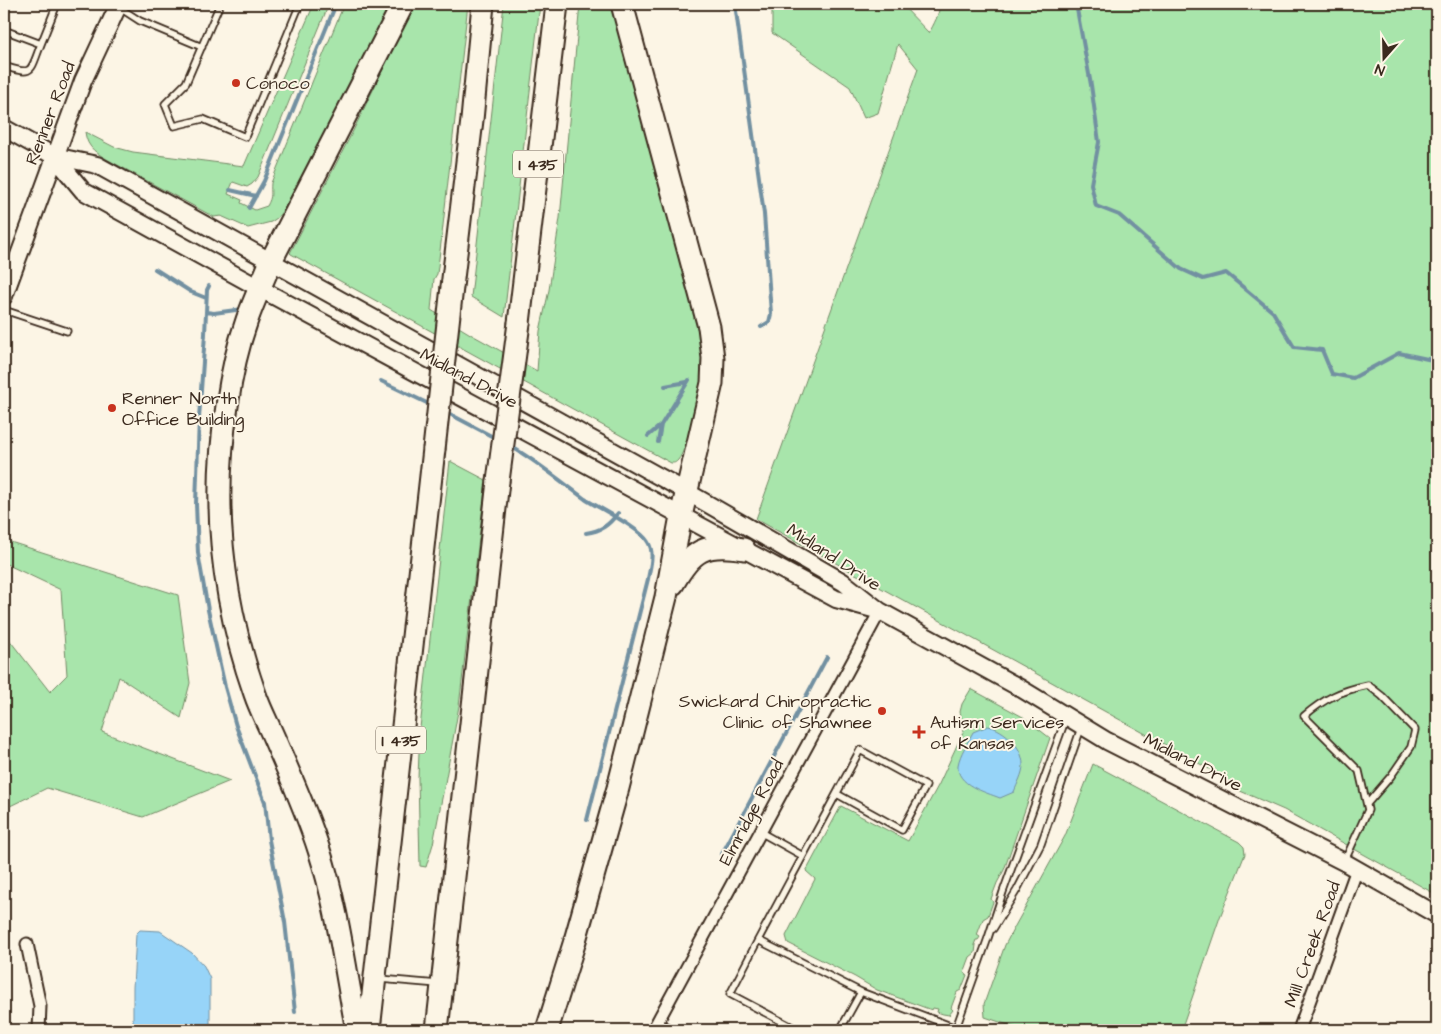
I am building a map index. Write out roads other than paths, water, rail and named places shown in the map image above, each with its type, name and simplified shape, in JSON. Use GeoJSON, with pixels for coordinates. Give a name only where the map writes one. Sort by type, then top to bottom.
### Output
{"type":"FeatureCollection","features":[{"type":"Feature","properties":{"kind":"highway"},"geometry":{"type":"LineString","coordinates":[[357,1030],[336,913],[328,880],[308,817],[253,688],[235,630],[224,568],[219,500],[223,431],[235,360],[246,321],[271,261],[403,4]]}},
{"type":"Feature","properties":{"kind":"highway","name":"I 435"},"geometry":{"type":"LineString","coordinates":[[369,1030],[472,120],[483,4]]}},
{"type":"Feature","properties":{"kind":"highway","name":"I 435"},"geometry":{"type":"LineString","coordinates":[[437,1030],[498,481],[557,4]]}},
{"type":"Feature","properties":{"kind":"highway"},"geometry":{"type":"LineString","coordinates":[[547,1030],[574,944],[618,788],[666,597],[687,492],[712,383],[713,358],[709,327],[622,4]]}},
{"type":"Feature","properties":{"kind":"highway"},"geometry":{"type":"LineString","coordinates":[[666,597],[682,568],[694,555],[713,547],[723,546],[744,549]]}},
{"type":"Feature","properties":{"kind":"main road","name":"Renner Road"},"geometry":{"type":"LineString","coordinates":[[4,296],[83,81],[117,5]]}},
{"type":"Feature","properties":{"kind":"main road","name":"Midland Drive"},"geometry":{"type":"LineString","coordinates":[[4,128],[54,156],[97,165],[687,492],[843,582],[880,611],[1020,688],[1081,726],[1350,866],[1437,915]]}},
{"type":"Feature","properties":{"kind":"main road","name":"Midland Drive"},"geometry":{"type":"LineString","coordinates":[[54,156],[84,191],[259,288],[836,599],[880,611]]}},
{"type":"Feature","properties":{"kind":"street","name":"Elmridge Road"},"geometry":{"type":"LineString","coordinates":[[656,1026],[880,611]]}},
{"type":"Feature","properties":{"kind":"street","name":"Mill Creek Road"},"geometry":{"type":"LineString","coordinates":[[1300,1030],[1350,866]]}},
{"type":"Feature","properties":{"kind":"street"},"geometry":{"type":"LineString","coordinates":[[27,944],[40,1006],[39,1030]]}},
{"type":"Feature","properties":{"kind":"lane"},"geometry":{"type":"LineString","coordinates":[[4,66],[23,72],[32,68],[56,4]]}},
{"type":"Feature","properties":{"kind":"lane"},"geometry":{"type":"LineString","coordinates":[[220,4],[186,83],[165,104],[174,126],[203,119],[245,137],[300,4]]}},
{"type":"Feature","properties":{"kind":"lane"},"geometry":{"type":"LineString","coordinates":[[117,5],[140,21],[202,47]]}},
{"type":"Feature","properties":{"kind":"lane"},"geometry":{"type":"LineString","coordinates":[[4,30],[41,44]]}},
{"type":"Feature","properties":{"kind":"lane"},"geometry":{"type":"LineString","coordinates":[[4,310],[66,331]]}},
{"type":"Feature","properties":{"kind":"lane"},"geometry":{"type":"LineString","coordinates":[[1350,866],[1368,810],[1366,804],[1359,771],[1304,716],[1319,703],[1346,690],[1368,685],[1382,696],[1415,730],[1411,747],[1391,776],[1366,804]]}},
{"type":"Feature","properties":{"kind":"lane"},"geometry":{"type":"LineString","coordinates":[[758,940],[861,992],[956,1029],[1066,717]]}},
{"type":"Feature","properties":{"kind":"lane"},"geometry":{"type":"LineString","coordinates":[[988,938],[1041,844],[1081,726]]}},
{"type":"Feature","properties":{"kind":"lane"},"geometry":{"type":"LineString","coordinates":[[798,1030],[730,994],[758,940],[836,794],[860,750],[926,786],[902,830],[836,794]]}},
{"type":"Feature","properties":{"kind":"lane"},"geometry":{"type":"LineString","coordinates":[[760,832],[803,856]]}},
{"type":"Feature","properties":{"kind":"lane"},"geometry":{"type":"LineString","coordinates":[[374,978],[442,984]]}},
{"type":"Feature","properties":{"kind":"lane"},"geometry":{"type":"LineString","coordinates":[[840,1030],[861,992]]}},
{"type":"Feature","properties":{"kind":"lane"},"geometry":{"type":"LineString","coordinates":[[656,1026],[674,1030]]}},
{"type":"Feature","properties":{"kind":"water"},"geometry":{"type":"Polygon","coordinates":[[[988,726],[1000,731],[1012,740],[1022,758],[1022,772],[1014,792],[1000,798],[966,783],[959,772],[960,757],[973,732],[988,726]]]}},
{"type":"Feature","properties":{"kind":"water"},"geometry":{"type":"Polygon","coordinates":[[[140,930],[160,931],[192,953],[204,966],[210,979],[210,1030],[133,1030],[136,934],[140,930]]]}},
{"type":"Feature","properties":{"kind":"waterway"},"geometry":{"type":"LineString","coordinates":[[249,208],[264,181],[336,4]]}},
{"type":"Feature","properties":{"kind":"waterway"},"geometry":{"type":"LineString","coordinates":[[735,4],[764,214],[771,314],[769,322],[761,327]]}},
{"type":"Feature","properties":{"kind":"waterway"},"geometry":{"type":"LineString","coordinates":[[1076,4],[1099,142],[1091,184],[1096,206],[1119,215],[1181,269],[1203,279],[1226,273],[1273,312],[1294,347],[1322,350],[1332,374],[1353,378],[1399,353],[1437,361]]}},
{"type":"Feature","properties":{"kind":"waterway"},"geometry":{"type":"LineString","coordinates":[[230,190],[256,196]]}},
{"type":"Feature","properties":{"kind":"waterway"},"geometry":{"type":"LineString","coordinates":[[155,269],[191,292],[206,298]]}},
{"type":"Feature","properties":{"kind":"waterway"},"geometry":{"type":"LineString","coordinates":[[209,286],[207,290],[199,418],[196,504],[198,553],[225,687],[236,726],[265,802],[269,840],[285,922],[295,1012]]}},
{"type":"Feature","properties":{"kind":"waterway"},"geometry":{"type":"LineString","coordinates":[[206,312],[214,313],[243,309]]}},
{"type":"Feature","properties":{"kind":"waterway"},"geometry":{"type":"LineString","coordinates":[[658,442],[661,425],[689,380]]}},
{"type":"Feature","properties":{"kind":"waterway"},"geometry":{"type":"LineString","coordinates":[[381,381],[433,406]]}},
{"type":"Feature","properties":{"kind":"waterway"},"geometry":{"type":"LineString","coordinates":[[665,386],[687,382]]}},
{"type":"Feature","properties":{"kind":"waterway"},"geometry":{"type":"LineString","coordinates":[[446,412],[497,439]]}},
{"type":"Feature","properties":{"kind":"waterway"},"geometry":{"type":"LineString","coordinates":[[648,436],[661,425]]}},
{"type":"Feature","properties":{"kind":"waterway"},"geometry":{"type":"LineString","coordinates":[[510,446],[585,499],[637,531],[650,546],[651,560],[648,579],[587,820]]}},
{"type":"Feature","properties":{"kind":"waterway"},"geometry":{"type":"LineString","coordinates":[[586,533],[604,527],[618,513]]}},
{"type":"Feature","properties":{"kind":"waterway"},"geometry":{"type":"LineString","coordinates":[[722,854],[827,657]]}},
{"type":"Feature","properties":{"kind":"place","name":"Conoco"},"geometry":{"type":"Point","coordinates":[236,83]}},
{"type":"Feature","properties":{"kind":"place","name":"Renner North Office Building"},"geometry":{"type":"Point","coordinates":[112,408]}},
{"type":"Feature","properties":{"kind":"place","name":"Swickard Chiropractic Clinic of Shawnee"},"geometry":{"type":"Point","coordinates":[882,711]}},
{"type":"Feature","properties":{"kind":"place","name":"Autism Services of Kansas"},"geometry":{"type":"Point","coordinates":[919,732]}}]}
